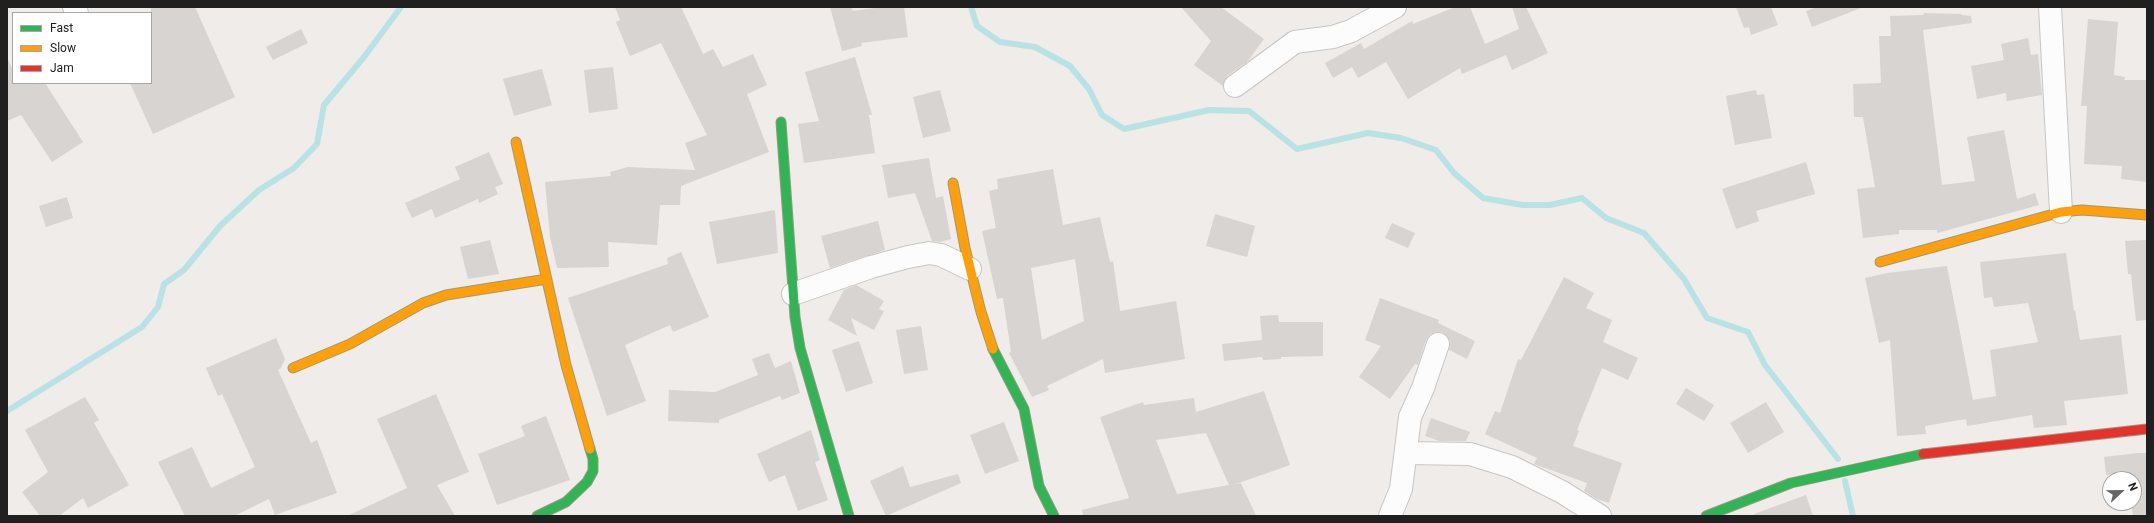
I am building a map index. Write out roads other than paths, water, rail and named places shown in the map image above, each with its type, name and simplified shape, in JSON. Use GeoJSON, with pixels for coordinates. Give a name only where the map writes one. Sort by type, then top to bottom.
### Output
{"type":"FeatureCollection","features":[{"type":"Feature","properties":{"kind":"street"},"geometry":{"type":"LineString","coordinates":[[1235,86],[1295,42],[1333,37],[1351,31],[1395,7]]}},
{"type":"Feature","properties":{"kind":"street"},"geometry":{"type":"LineString","coordinates":[[2050,7],[2061,212]]}},
{"type":"Feature","properties":{"kind":"street"},"geometry":{"type":"LineString","coordinates":[[781,122],[793,294],[800,348],[849,516]]}},
{"type":"Feature","properties":{"kind":"street"},"geometry":{"type":"LineString","coordinates":[[516,142],[566,365],[593,459],[593,471],[587,482],[566,502],[536,516]]}},
{"type":"Feature","properties":{"kind":"street"},"geometry":{"type":"LineString","coordinates":[[953,183],[970,269],[981,312],[994,352],[1006,379],[1024,409],[1034,468],[1039,486],[1054,516]]}},
{"type":"Feature","properties":{"kind":"street"},"geometry":{"type":"LineString","coordinates":[[1880,262],[2061,212],[2082,210],[2147,215]]}},
{"type":"Feature","properties":{"kind":"street"},"geometry":{"type":"LineString","coordinates":[[793,294],[871,267],[929,253],[941,255],[970,269]]}},
{"type":"Feature","properties":{"kind":"street"},"geometry":{"type":"LineString","coordinates":[[293,368],[350,344],[423,304],[446,295],[547,279]]}},
{"type":"Feature","properties":{"kind":"street"},"geometry":{"type":"LineString","coordinates":[[1390,516],[1401,489],[1410,418],[1423,388],[1438,344]]}},
{"type":"Feature","properties":{"kind":"street"},"geometry":{"type":"LineString","coordinates":[[1706,516],[1791,483],[1871,464],[1939,451],[2147,429]]}},
{"type":"Feature","properties":{"kind":"street"},"geometry":{"type":"LineString","coordinates":[[1406,453],[1470,454],[1512,467],[1562,492],[1600,516]]}},
{"type":"Feature","properties":{"kind":"waterway"},"geometry":{"type":"LineString","coordinates":[[7,411],[142,327],[158,307],[164,284],[184,270],[220,226],[259,190],[294,168],[317,144],[324,105],[364,57],[401,7]]}},
{"type":"Feature","properties":{"kind":"waterway"},"geometry":{"type":"LineString","coordinates":[[971,7],[977,26],[1000,42],[1035,47],[1070,66],[1089,89],[1102,115],[1124,129],[1209,110],[1249,111],[1297,149],[1368,133],[1401,138],[1436,150],[1454,173],[1483,198],[1523,205],[1550,205],[1582,198],[1606,218],[1644,233],[1684,279],[1707,318],[1748,332],[1765,365],[1838,459]]}},
{"type":"Feature","properties":{"kind":"waterway"},"geometry":{"type":"LineString","coordinates":[[1845,481],[1853,516]]}}]}
